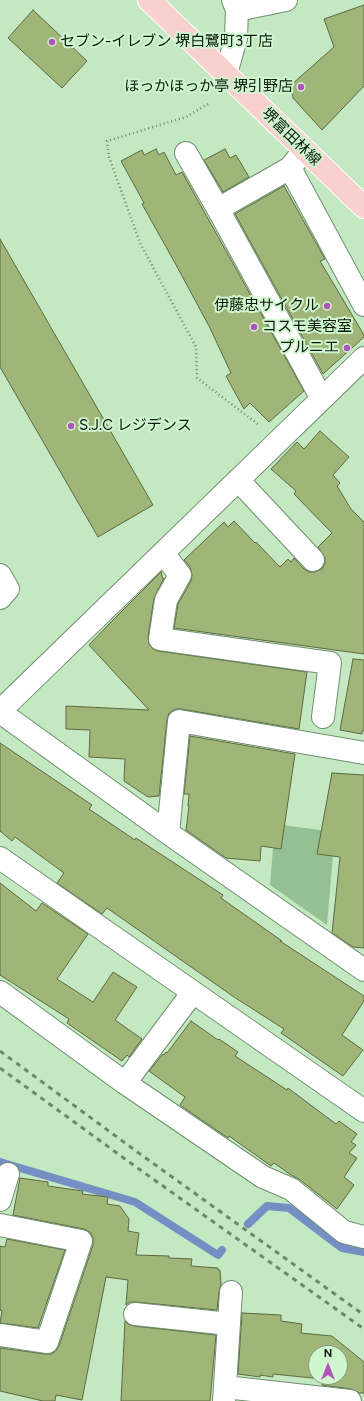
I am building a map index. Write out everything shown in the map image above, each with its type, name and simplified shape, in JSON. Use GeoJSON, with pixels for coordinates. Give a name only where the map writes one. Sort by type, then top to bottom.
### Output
{"type":"FeatureCollection","features":[{"type":"Feature","properties":{"kind":"main road","name":"堺富田林線"},"geometry":{"type":"LineString","coordinates":[[149,0],[364,207]]}},
{"type":"Feature","properties":{"kind":"street"},"geometry":{"type":"LineString","coordinates":[[226,74],[236,38],[235,5],[286,0]]}},
{"type":"Feature","properties":{"kind":"street"},"geometry":{"type":"LineString","coordinates":[[218,209],[290,168],[305,150]]}},
{"type":"Feature","properties":{"kind":"street"},"geometry":{"type":"LineString","coordinates":[[186,153],[322,399]]}},
{"type":"Feature","properties":{"kind":"street"},"geometry":{"type":"LineString","coordinates":[[290,168],[364,304]]}},
{"type":"Feature","properties":{"kind":"street"},"geometry":{"type":"LineString","coordinates":[[364,358],[0,712],[168,833],[364,970]]}},
{"type":"Feature","properties":{"kind":"street"},"geometry":{"type":"LineString","coordinates":[[238,480],[313,560]]}},
{"type":"Feature","properties":{"kind":"street"},"geometry":{"type":"LineString","coordinates":[[162,553],[180,575],[166,600],[160,639],[330,663],[323,717]]}},
{"type":"Feature","properties":{"kind":"street"},"geometry":{"type":"LineString","coordinates":[[0,575],[8,589],[0,598]]}},
{"type":"Feature","properties":{"kind":"street"},"geometry":{"type":"LineString","coordinates":[[168,833],[179,721],[364,753]]}},
{"type":"Feature","properties":{"kind":"street"},"geometry":{"type":"LineString","coordinates":[[0,858],[364,1110]]}},
{"type":"Feature","properties":{"kind":"street"},"geometry":{"type":"LineString","coordinates":[[0,992],[125,1083],[263,1177],[291,1189],[344,1232],[364,1237]]}},
{"type":"Feature","properties":{"kind":"street"},"geometry":{"type":"LineString","coordinates":[[125,1083],[193,992]]}},
{"type":"Feature","properties":{"kind":"street"},"geometry":{"type":"LineString","coordinates":[[0,1200],[8,1174]]}},
{"type":"Feature","properties":{"kind":"street"},"geometry":{"type":"LineString","coordinates":[[0,1225],[82,1241],[47,1342],[0,1335]]}},
{"type":"Feature","properties":{"kind":"street"},"geometry":{"type":"LineString","coordinates":[[231,1292],[225,1394],[350,1401]]}},
{"type":"Feature","properties":{"kind":"street"},"geometry":{"type":"LineString","coordinates":[[134,1314],[229,1324]]}},
{"type":"Feature","properties":{"kind":"path"},"geometry":{"type":"LineString","coordinates":[[208,104],[186,116],[107,141],[109,157],[140,243],[196,347],[197,378],[261,427]]}},
{"type":"Feature","properties":{"kind":"green space"},"geometry":{"type":"Polygon","coordinates":[[[275,824],[335,832],[327,925],[270,885],[275,824]]]}},
{"type":"Feature","properties":{"kind":"building"},"geometry":{"type":"Polygon","coordinates":[[[364,5],[364,86],[322,130],[293,98],[291,85],[334,47],[324,19],[364,5]]]}},
{"type":"Feature","properties":{"kind":"building"},"geometry":{"type":"Polygon","coordinates":[[[33,10],[87,61],[62,88],[8,38],[33,10]]]}},
{"type":"Feature","properties":{"kind":"building"},"geometry":{"type":"Polygon","coordinates":[[[156,149],[159,155],[164,152],[176,175],[182,172],[304,391],[269,422],[250,403],[244,409],[226,376],[231,373],[209,326],[142,204],[144,203],[121,161],[142,150],[144,155],[156,149]]]}},
{"type":"Feature","properties":{"kind":"building"},"geometry":{"type":"Polygon","coordinates":[[[225,149],[230,158],[236,155],[249,177],[223,192],[204,160],[225,149]]]}},
{"type":"Feature","properties":{"kind":"building"},"geometry":{"type":"Polygon","coordinates":[[[284,186],[325,259],[320,261],[364,335],[364,337],[323,374],[235,214],[284,186]]]}},
{"type":"Feature","properties":{"kind":"building","name":"S.J.C レジデンス"},"geometry":{"type":"Polygon","coordinates":[[[0,239],[153,505],[98,537],[0,367],[0,239]]]}},
{"type":"Feature","properties":{"kind":"building"},"geometry":{"type":"Polygon","coordinates":[[[320,431],[349,457],[333,475],[340,483],[337,486],[351,509],[364,522],[364,654],[174,628],[178,604],[191,581],[192,575],[190,567],[184,560],[224,522],[228,527],[234,521],[280,567],[288,559],[291,562],[294,558],[304,569],[309,572],[315,572],[322,569],[325,563],[325,558],[318,547],[332,533],[294,494],[296,491],[271,469],[297,442],[304,449],[320,431]]]}},
{"type":"Feature","properties":{"kind":"building"},"geometry":{"type":"Polygon","coordinates":[[[161,572],[163,579],[164,578],[154,598],[148,637],[149,644],[153,649],[158,651],[307,672],[299,729],[181,709],[175,709],[169,713],[159,796],[148,797],[124,781],[125,759],[89,757],[90,730],[66,729],[66,706],[149,710],[89,645],[161,572]]]}},
{"type":"Feature","properties":{"kind":"building"},"geometry":{"type":"Polygon","coordinates":[[[353,659],[364,660],[364,731],[362,731],[362,734],[340,730],[353,659]]]}},
{"type":"Feature","properties":{"kind":"building"},"geometry":{"type":"Polygon","coordinates":[[[190,736],[295,754],[281,849],[261,846],[260,861],[226,858],[186,830],[189,794],[184,794],[190,736]]]}},
{"type":"Feature","properties":{"kind":"building"},"geometry":{"type":"Polygon","coordinates":[[[0,743],[92,805],[89,809],[135,840],[136,838],[223,895],[221,898],[282,941],[280,941],[364,996],[364,1001],[342,1035],[363,1050],[343,1076],[281,1033],[284,1029],[234,997],[107,908],[102,914],[57,883],[64,873],[15,837],[12,841],[0,831],[0,743]]]}},
{"type":"Feature","properties":{"kind":"building"},"geometry":{"type":"Polygon","coordinates":[[[332,773],[364,775],[364,948],[353,947],[332,933],[340,857],[317,854],[332,773]]]}},
{"type":"Feature","properties":{"kind":"building"},"geometry":{"type":"Polygon","coordinates":[[[0,883],[36,911],[42,903],[88,934],[57,979],[93,1002],[113,972],[137,987],[115,1020],[142,1039],[129,1057],[127,1055],[122,1061],[67,1023],[69,1019],[0,975],[0,883]]]}},
{"type":"Feature","properties":{"kind":"building"},"geometry":{"type":"Polygon","coordinates":[[[191,1021],[238,1052],[235,1056],[287,1090],[288,1088],[336,1124],[339,1121],[357,1134],[351,1142],[356,1145],[349,1153],[357,1158],[344,1177],[354,1185],[337,1209],[299,1179],[274,1163],[271,1166],[229,1136],[228,1138],[180,1105],[185,1097],[149,1071],[163,1054],[164,1055],[166,1052],[167,1053],[191,1021]]]}},
{"type":"Feature","properties":{"kind":"building"},"geometry":{"type":"Polygon","coordinates":[[[20,1178],[48,1182],[48,1186],[83,1191],[82,1194],[108,1197],[107,1204],[120,1206],[129,1219],[128,1231],[139,1233],[136,1255],[169,1256],[169,1258],[192,1259],[191,1266],[218,1268],[218,1270],[220,1270],[221,1284],[217,1310],[136,1302],[130,1302],[126,1305],[128,1280],[106,1277],[82,1400],[56,1395],[55,1401],[43,1401],[0,1391],[0,1348],[45,1354],[51,1354],[56,1351],[93,1245],[93,1238],[90,1232],[84,1229],[13,1215],[20,1178]]]}},
{"type":"Feature","properties":{"kind":"building"},"geometry":{"type":"Polygon","coordinates":[[[7,1239],[65,1250],[38,1328],[0,1323],[2,1311],[0,1310],[0,1246],[5,1247],[7,1239]]]}},
{"type":"Feature","properties":{"kind":"building"},"geometry":{"type":"Polygon","coordinates":[[[242,1313],[281,1315],[281,1321],[302,1324],[301,1333],[332,1336],[343,1345],[308,1345],[308,1378],[273,1374],[273,1377],[260,1375],[260,1377],[238,1374],[242,1313]]]}},
{"type":"Feature","properties":{"kind":"building"},"geometry":{"type":"Polygon","coordinates":[[[125,1321],[134,1326],[216,1335],[210,1401],[121,1401],[125,1321]]]}},
{"type":"Feature","properties":{"kind":"building"},"geometry":{"type":"Polygon","coordinates":[[[348,1349],[364,1362],[364,1393],[359,1393],[351,1389],[322,1385],[348,1385],[348,1349]]]}},
{"type":"Feature","properties":{"kind":"waterway"},"geometry":{"type":"LineString","coordinates":[[0,1162],[135,1202],[218,1255],[222,1250]]}},
{"type":"Feature","properties":{"kind":"waterway"},"geometry":{"type":"LineString","coordinates":[[248,1224],[267,1206],[289,1208],[342,1248],[364,1252]]}},
{"type":"Feature","properties":{"kind":"railway"},"geometry":{"type":"LineString","coordinates":[[0,1051],[364,1315]]}},
{"type":"Feature","properties":{"kind":"railway"},"geometry":{"type":"LineString","coordinates":[[0,1068],[364,1329]]}},
{"type":"Feature","properties":{"kind":"place","name":"セブン-イレブン 堺白鷺町3丁店"},"geometry":{"type":"Point","coordinates":[52,42]}},
{"type":"Feature","properties":{"kind":"place","name":"ほっかほっか亭 堺引野店"},"geometry":{"type":"Point","coordinates":[301,87]}},
{"type":"Feature","properties":{"kind":"place","name":"伊藤忠サイクル"},"geometry":{"type":"Point","coordinates":[327,306]}},
{"type":"Feature","properties":{"kind":"place","name":"コスモ美容室"},"geometry":{"type":"Point","coordinates":[254,327]}},
{"type":"Feature","properties":{"kind":"place","name":"プルニエ"},"geometry":{"type":"Point","coordinates":[347,348]}},
{"type":"Feature","properties":{"kind":"place","name":"S.J.C レジデンス"},"geometry":{"type":"Point","coordinates":[71,426]}}]}
